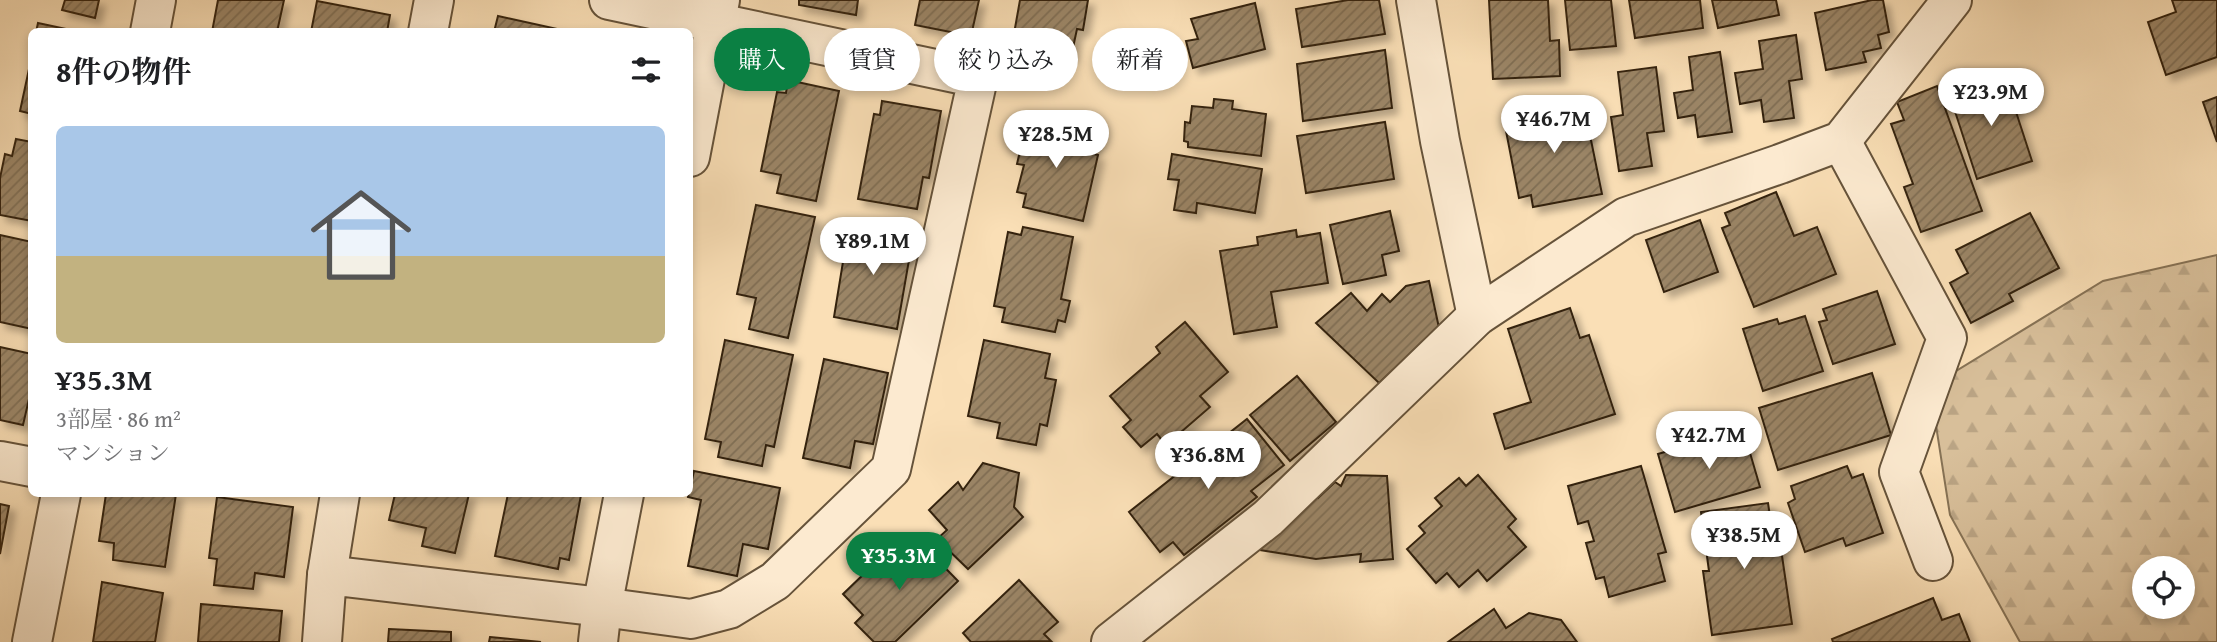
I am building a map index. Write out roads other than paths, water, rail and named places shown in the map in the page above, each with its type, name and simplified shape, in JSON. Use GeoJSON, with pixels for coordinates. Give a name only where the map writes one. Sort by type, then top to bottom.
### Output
{"type":"FeatureCollection","features":[{"type":"Feature","properties":{"kind":"street"},"geometry":{"type":"LineString","coordinates":[[151,28],[156,0]]}},
{"type":"Feature","properties":{"kind":"street"},"geometry":{"type":"LineString","coordinates":[[429,28],[434,0]]}},
{"type":"Feature","properties":{"kind":"street"},"geometry":{"type":"LineString","coordinates":[[327,575],[600,624],[691,619],[729,609],[775,581],[891,468],[978,78],[718,11],[608,0]]}},
{"type":"Feature","properties":{"kind":"street"},"geometry":{"type":"LineString","coordinates":[[1416,0],[1440,141],[1477,316]]}},
{"type":"Feature","properties":{"kind":"street"},"geometry":{"type":"LineString","coordinates":[[1111,642],[1268,517],[1477,316],[1626,217],[1841,141],[1952,0]]}},
{"type":"Feature","properties":{"kind":"street"},"geometry":{"type":"LineString","coordinates":[[693,141],[718,11]]}},
{"type":"Feature","properties":{"kind":"street"},"geometry":{"type":"LineString","coordinates":[[1841,141],[1947,338],[1899,472],[1933,561]]}},
{"type":"Feature","properties":{"kind":"street"},"geometry":{"type":"LineString","coordinates":[[0,461],[28,466]]}},
{"type":"Feature","properties":{"kind":"street"},"geometry":{"type":"LineString","coordinates":[[33,642],[60,497]]}},
{"type":"Feature","properties":{"kind":"street"},"geometry":{"type":"LineString","coordinates":[[321,642],[327,575],[340,497]]}},
{"type":"Feature","properties":{"kind":"street"},"geometry":{"type":"LineString","coordinates":[[600,624],[623,497]]}}]}
